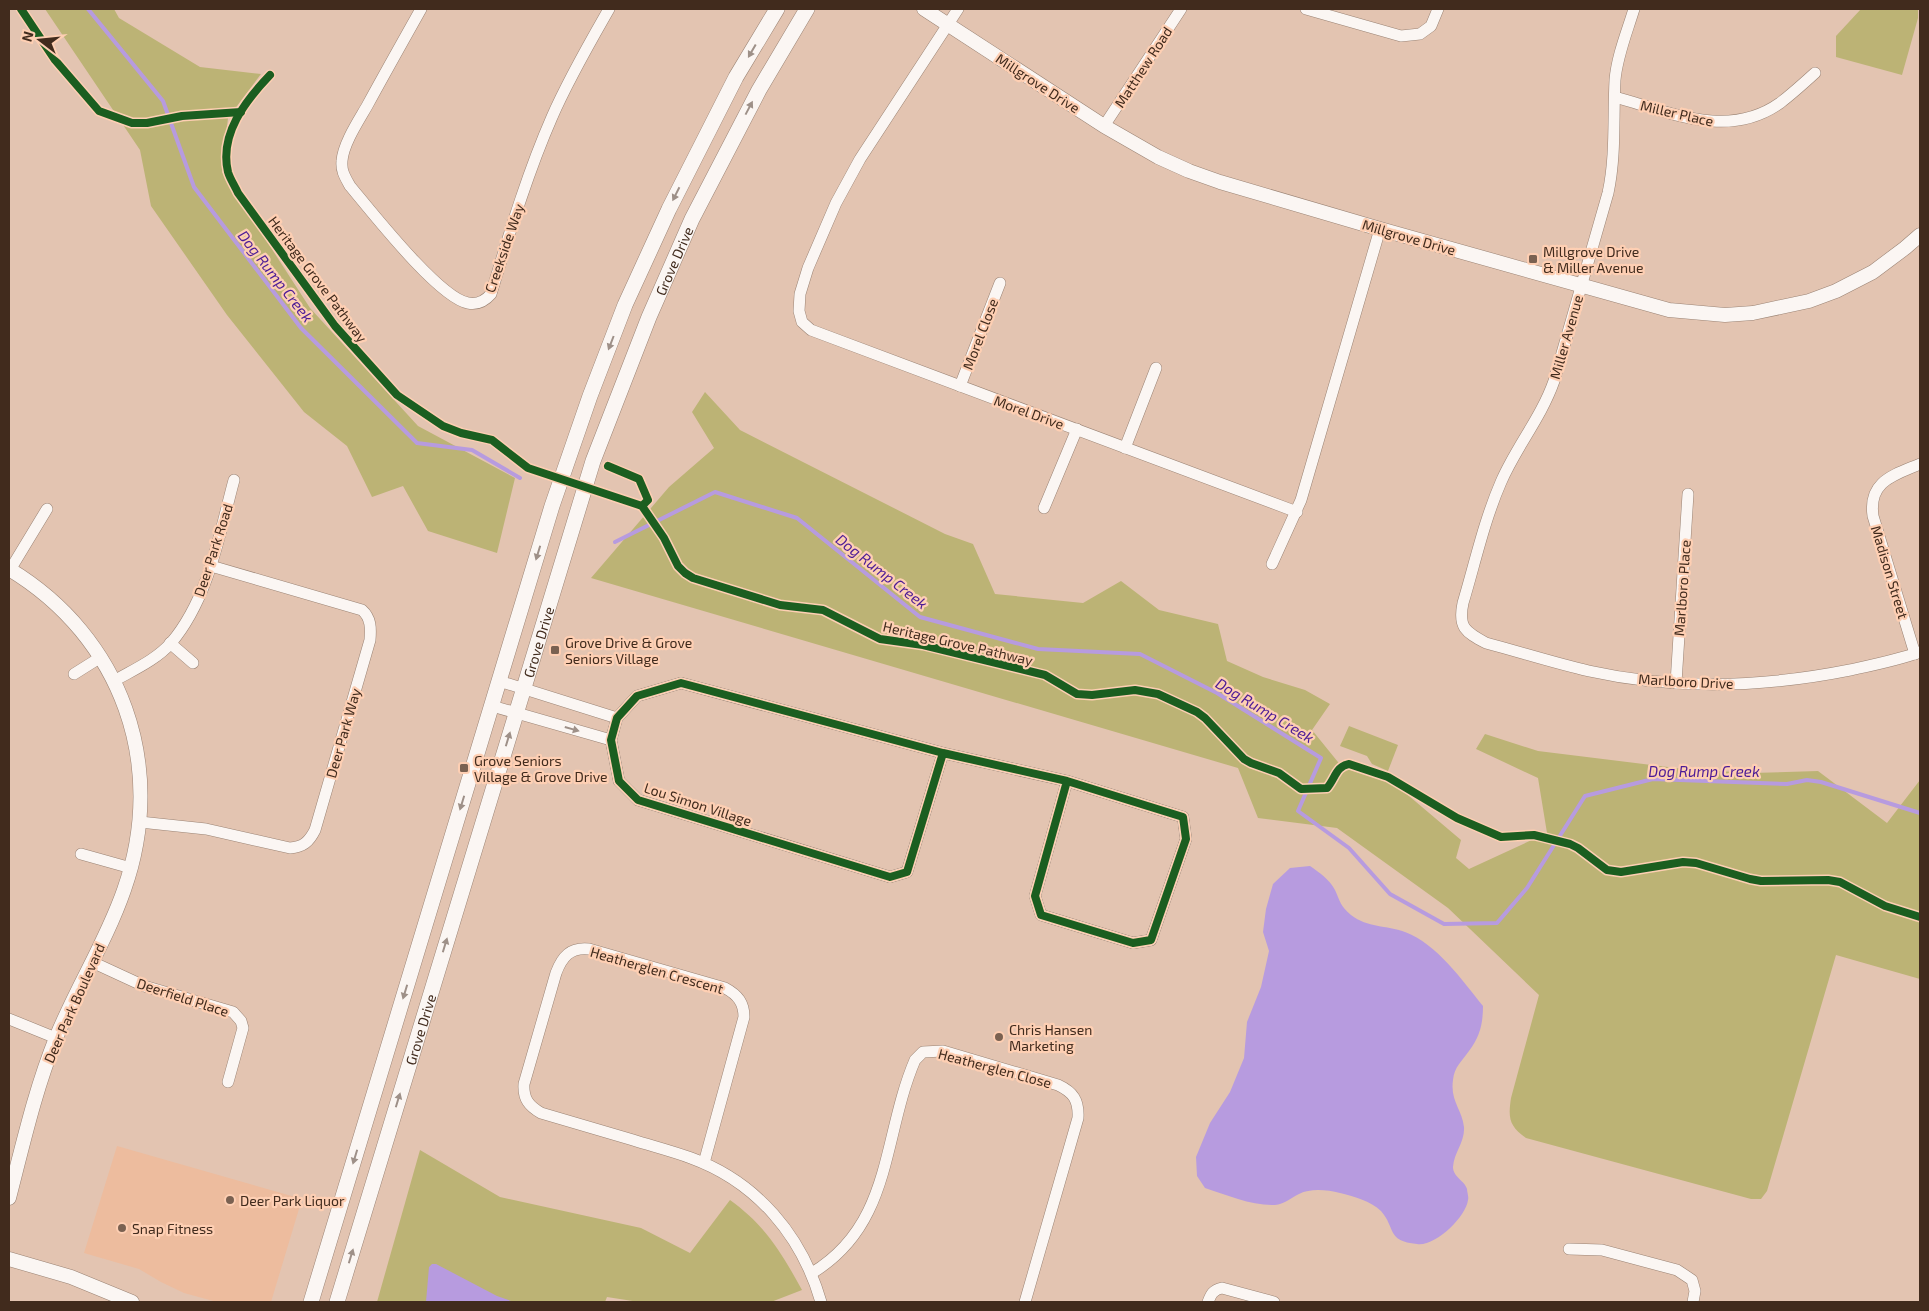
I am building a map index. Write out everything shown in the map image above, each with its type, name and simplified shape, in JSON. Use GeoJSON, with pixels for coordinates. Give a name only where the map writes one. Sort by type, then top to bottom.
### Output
{"type":"FeatureCollection","features":[{"type":"Feature","properties":{"kind":"main road","name":"Grove Drive"},"geometry":{"type":"LineString","coordinates":[[311,1302],[555,498],[590,396],[625,305],[669,209],[736,77],[777,9]]}},
{"type":"Feature","properties":{"kind":"main road","name":"Grove Drive"},"geometry":{"type":"LineString","coordinates":[[336,1302],[593,461],[649,317],[692,219],[759,90],[807,9]]}},
{"type":"Feature","properties":{"kind":"street","name":"Creekside Way"},"geometry":{"type":"LineString","coordinates":[[422,9],[358,123],[345,149],[341,168],[343,176],[350,186],[416,264],[455,297],[467,303],[485,301],[491,294],[516,212],[552,118],[584,53],[609,9]]}},
{"type":"Feature","properties":{"kind":"street","name":"Millgrove Drive"},"geometry":{"type":"LineString","coordinates":[[924,9],[1104,126],[1158,157],[1220,182],[1669,310],[1725,315],[1753,313],[1800,303],[1836,291],[1873,272],[1920,235]]}},
{"type":"Feature","properties":{"kind":"street","name":"Morel Drive"},"geometry":{"type":"LineString","coordinates":[[958,9],[860,159],[836,203],[808,268],[798,303],[802,322],[811,330],[1297,512]]}},
{"type":"Feature","properties":{"kind":"street","name":"Matthew Road"},"geometry":{"type":"LineString","coordinates":[[1104,126],[1181,9]]}},
{"type":"Feature","properties":{"kind":"street"},"geometry":{"type":"LineString","coordinates":[[1306,9],[1401,36],[1420,34],[1431,26],[1438,9]]}},
{"type":"Feature","properties":{"kind":"street","name":"Miller Avenue"},"geometry":{"type":"LineString","coordinates":[[1461,623],[1460,614],[1463,603],[1500,482],[1547,400],[1581,286],[1612,175],[1615,97],[1619,61],[1634,9]]}},
{"type":"Feature","properties":{"kind":"street","name":"Miller Place"},"geometry":{"type":"LineString","coordinates":[[1615,97],[1701,120],[1733,122],[1747,119],[1780,103],[1815,73]]}},
{"type":"Feature","properties":{"kind":"street"},"geometry":{"type":"LineString","coordinates":[[1272,564],[1297,512],[1380,229]]}},
{"type":"Feature","properties":{"kind":"street","name":"Morel Close"},"geometry":{"type":"LineString","coordinates":[[960,386],[1000,283]]}},
{"type":"Feature","properties":{"kind":"street"},"geometry":{"type":"LineString","coordinates":[[1125,448],[1156,368]]}},
{"type":"Feature","properties":{"kind":"street"},"geometry":{"type":"LineString","coordinates":[[1044,508],[1077,429]]}},
{"type":"Feature","properties":{"kind":"street","name":"Madison Street"},"geometry":{"type":"LineString","coordinates":[[1918,653],[1873,516],[1871,504],[1875,490],[1883,482],[1920,464]]}},
{"type":"Feature","properties":{"kind":"street","name":"Deer Park Road"},"geometry":{"type":"LineString","coordinates":[[114,681],[152,659],[170,643],[192,610],[211,566],[234,480]]}},
{"type":"Feature","properties":{"kind":"street","name":"Marlboro Place"},"geometry":{"type":"LineString","coordinates":[[1676,683],[1688,494]]}},
{"type":"Feature","properties":{"kind":"street"},"geometry":{"type":"LineString","coordinates":[[10,570],[47,509]]}},
{"type":"Feature","properties":{"kind":"street","name":"Deer Park Way"},"geometry":{"type":"LineString","coordinates":[[140,822],[206,829],[290,848],[303,846],[311,838],[315,830],[370,640],[368,618],[362,610],[211,566]]}},
{"type":"Feature","properties":{"kind":"street","name":"Deer Park Boulevard"},"geometry":{"type":"LineString","coordinates":[[9,1198],[40,1084],[56,1038],[114,915],[131,868],[140,822],[141,796],[136,746],[130,724],[114,681],[101,657],[72,619],[10,570]]}},
{"type":"Feature","properties":{"kind":"street","name":"Marlboro Drive"},"geometry":{"type":"LineString","coordinates":[[1461,623],[1471,635],[1495,646],[1589,671],[1676,683],[1774,682],[1828,674],[1918,653]]}},
{"type":"Feature","properties":{"kind":"street"},"geometry":{"type":"LineString","coordinates":[[170,643],[193,663]]}},
{"type":"Feature","properties":{"kind":"street"},"geometry":{"type":"LineString","coordinates":[[74,674],[101,657]]}},
{"type":"Feature","properties":{"kind":"street"},"geometry":{"type":"LineString","coordinates":[[499,682],[617,718]]}},
{"type":"Feature","properties":{"kind":"street","name":"Lou Simon Village"},"geometry":{"type":"LineString","coordinates":[[944,753],[907,872],[890,876],[638,800],[619,781],[611,740],[617,718],[637,696],[681,684],[944,753],[1067,781],[1183,817],[1186,839],[1151,940],[1133,943],[1040,915],[1035,896],[1067,781]]}},
{"type":"Feature","properties":{"kind":"street"},"geometry":{"type":"LineString","coordinates":[[492,706],[611,740]]}},
{"type":"Feature","properties":{"kind":"street"},"geometry":{"type":"LineString","coordinates":[[81,854],[131,868]]}},
{"type":"Feature","properties":{"kind":"street","name":"Heatherglen Crescent"},"geometry":{"type":"LineString","coordinates":[[704,1163],[744,1017],[741,1001],[736,995],[725,988],[589,949],[583,948],[570,951],[563,957],[556,973],[524,1084],[524,1096],[527,1102],[542,1113],[704,1163],[738,1183],[768,1207],[791,1235],[812,1273],[821,1302]]}},
{"type":"Feature","properties":{"kind":"street","name":"Deerfield Place"},"geometry":{"type":"LineString","coordinates":[[92,962],[144,986],[223,1008],[238,1017],[243,1028],[242,1035],[228,1082]]}},
{"type":"Feature","properties":{"kind":"street"},"geometry":{"type":"LineString","coordinates":[[9,1019],[56,1038]]}},
{"type":"Feature","properties":{"kind":"street","name":"Heatherglen Close"},"geometry":{"type":"LineString","coordinates":[[812,1273],[834,1258],[844,1248],[854,1236],[869,1211],[878,1188],[915,1060],[923,1052],[943,1051],[1058,1084],[1071,1091],[1076,1097],[1078,1118],[1025,1302]]}},
{"type":"Feature","properties":{"kind":"street"},"geometry":{"type":"LineString","coordinates":[[1569,1249],[1602,1250],[1677,1270],[1692,1280],[1693,1302]]}},
{"type":"Feature","properties":{"kind":"street"},"geometry":{"type":"LineString","coordinates":[[9,1259],[71,1277],[132,1302]]}},
{"type":"Feature","properties":{"kind":"street"},"geometry":{"type":"LineString","coordinates":[[1208,1302],[1215,1289],[1222,1288],[1274,1302]]}},
{"type":"Feature","properties":{"kind":"shaded area"},"geometry":{"type":"Polygon","coordinates":[[[45,9],[114,9],[119,18],[200,67],[261,74],[228,118],[222,172],[310,308],[418,426],[515,478],[497,553],[428,531],[403,486],[372,497],[347,446],[304,412],[227,315],[151,206],[140,150],[45,9]]]}},
{"type":"Feature","properties":{"kind":"shaded area"},"geometry":{"type":"Polygon","coordinates":[[[1861,9],[1918,9],[1918,18],[1902,75],[1836,57],[1836,36],[1861,9]]]}},
{"type":"Feature","properties":{"kind":"shaded area"},"geometry":{"type":"Polygon","coordinates":[[[705,392],[740,430],[945,534],[973,544],[995,594],[1083,603],[1121,581],[1159,610],[1218,624],[1227,661],[1263,677],[1305,690],[1330,704],[1312,730],[1342,767],[1396,785],[1461,840],[1456,858],[1469,869],[1547,833],[1538,778],[1476,749],[1485,734],[1538,751],[1684,769],[1752,773],[1818,771],[1887,823],[1920,780],[1920,979],[1836,955],[1767,1191],[1761,1199],[1751,1199],[1526,1138],[1516,1130],[1511,1121],[1510,1105],[1539,995],[1448,908],[1337,828],[1258,818],[1238,768],[591,578],[669,487],[714,448],[692,412],[705,392]]]}},
{"type":"Feature","properties":{"kind":"shaded area"},"geometry":{"type":"Polygon","coordinates":[[[1349,726],[1398,745],[1388,771],[1372,764],[1367,756],[1340,746],[1349,726]]]}},
{"type":"Feature","properties":{"kind":"shaded area"},"geometry":{"type":"Polygon","coordinates":[[[1310,866],[1330,883],[1342,906],[1351,915],[1364,922],[1405,932],[1428,945],[1458,974],[1483,1006],[1478,1035],[1473,1046],[1457,1068],[1453,1080],[1453,1094],[1463,1121],[1464,1132],[1453,1167],[1455,1174],[1466,1186],[1468,1200],[1462,1214],[1448,1230],[1441,1236],[1424,1244],[1400,1240],[1393,1233],[1386,1217],[1377,1207],[1350,1196],[1330,1191],[1314,1190],[1304,1192],[1275,1205],[1257,1204],[1205,1188],[1197,1176],[1196,1157],[1210,1123],[1230,1092],[1244,1058],[1247,1022],[1261,987],[1269,951],[1263,932],[1266,909],[1273,884],[1290,868],[1310,866]]]}},
{"type":"Feature","properties":{"kind":"shaded area"},"geometry":{"type":"Polygon","coordinates":[[[117,1146],[302,1199],[271,1302],[217,1302],[184,1293],[139,1269],[84,1253],[117,1146]]]}},
{"type":"Feature","properties":{"kind":"shaded area"},"geometry":{"type":"Polygon","coordinates":[[[420,1150],[500,1197],[641,1228],[690,1253],[730,1200],[743,1210],[772,1240],[802,1290],[771,1302],[639,1302],[607,1297],[605,1302],[377,1302],[420,1150]]]}},
{"type":"Feature","properties":{"kind":"shaded area"},"geometry":{"type":"Polygon","coordinates":[[[432,1264],[436,1264],[497,1296],[514,1302],[426,1302],[429,1267],[432,1264]]]}},
{"type":"Feature","properties":{"kind":"waterway","name":"Dog Rump Creek"},"geometry":{"type":"LineString","coordinates":[[88,9],[163,101],[194,187],[301,328],[417,443],[472,450],[520,478]]}},
{"type":"Feature","properties":{"kind":"waterway","name":"Dog Rump Creek"},"geometry":{"type":"LineString","coordinates":[[615,542],[715,492],[797,518],[920,617],[1038,649],[1140,654],[1217,693],[1321,758],[1298,811],[1349,848],[1390,894],[1444,924],[1497,923],[1527,888],[1585,796],[1653,779],[1787,784],[1807,780],[1821,782],[1920,813]]}},
{"type":"Feature","properties":{"kind":"cycle path"},"geometry":{"type":"LineString","coordinates":[[21,9],[55,60],[99,111],[132,123],[147,123],[182,116],[241,112]]}},
{"type":"Feature","properties":{"kind":"cycle path","name":"Heritage Grove Pathway"},"geometry":{"type":"LineString","coordinates":[[270,75],[252,95],[231,131],[227,144],[228,172],[238,193],[335,326],[397,395],[443,426],[461,433],[492,440],[528,468],[642,506],[664,538],[678,566],[693,578],[780,605],[823,610],[880,639],[923,645],[1045,675],[1077,694],[1092,695],[1135,690],[1158,694],[1197,712],[1244,759],[1279,773],[1301,789],[1327,788],[1338,770],[1349,764],[1388,777],[1457,818],[1501,837],[1534,835],[1570,844],[1607,870],[1621,872],[1683,862],[1696,863],[1761,881],[1828,880],[1840,882],[1885,906],[1920,917]]}},
{"type":"Feature","properties":{"kind":"cycle path"},"geometry":{"type":"LineString","coordinates":[[608,466],[639,479],[648,500],[642,506]]}},
{"type":"Feature","properties":{"kind":"cycle path"},"geometry":{"type":"LineString","coordinates":[[943,753],[907,872],[890,877],[638,800],[619,781],[611,740],[617,718],[637,696],[681,683],[943,753],[1067,781],[1183,817],[1186,839],[1151,940],[1133,943],[1041,915],[1035,896],[1067,781]]}},
{"type":"Feature","properties":{"kind":"place","name":"Millgrove Drive & Miller Avenue"},"geometry":{"type":"Point","coordinates":[1533,259]}},
{"type":"Feature","properties":{"kind":"place","name":"Grove Drive & Grove Seniors Village"},"geometry":{"type":"Point","coordinates":[555,650]}},
{"type":"Feature","properties":{"kind":"place","name":"Grove Seniors Village & Grove Drive"},"geometry":{"type":"Point","coordinates":[464,768]}},
{"type":"Feature","properties":{"kind":"place","name":"Chris Hansen Marketing"},"geometry":{"type":"Point","coordinates":[999,1037]}},
{"type":"Feature","properties":{"kind":"place","name":"Deer Park Liquor"},"geometry":{"type":"Point","coordinates":[230,1200]}},
{"type":"Feature","properties":{"kind":"place","name":"Snap Fitness"},"geometry":{"type":"Point","coordinates":[122,1228]}}]}
